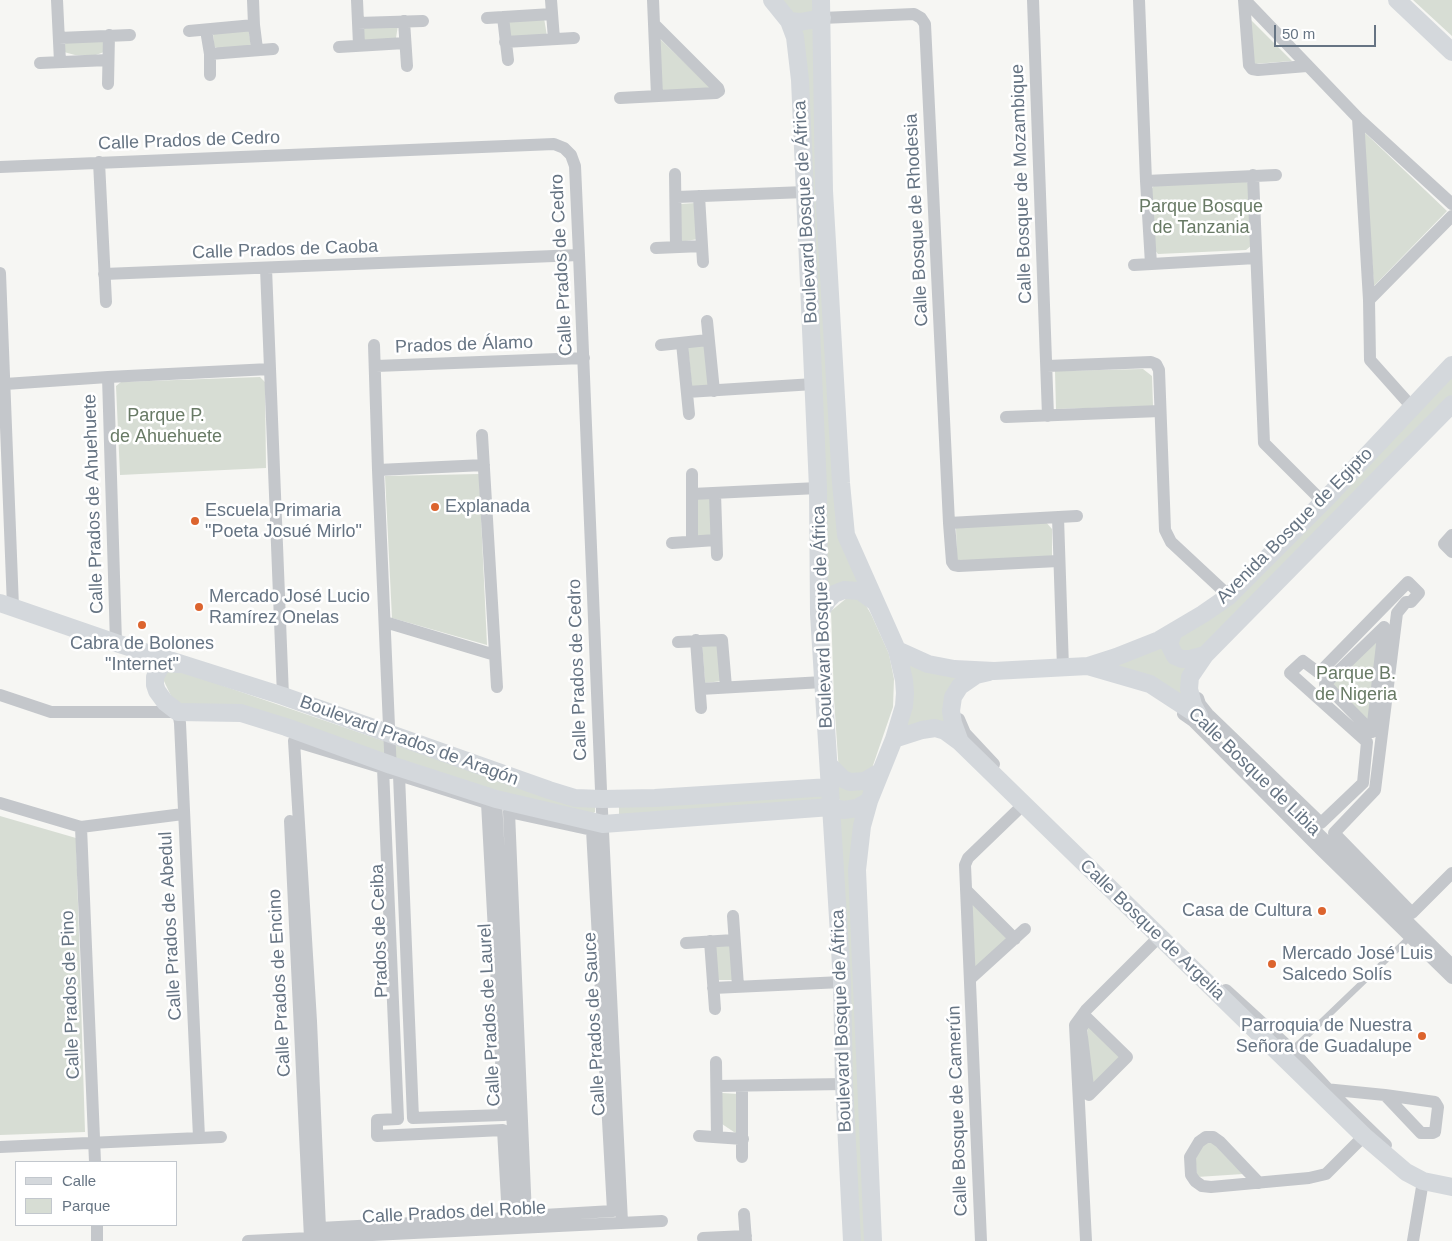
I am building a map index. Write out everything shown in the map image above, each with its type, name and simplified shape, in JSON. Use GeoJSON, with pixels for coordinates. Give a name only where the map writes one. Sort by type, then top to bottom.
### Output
{"type":"FeatureCollection","features":[{"type":"Feature","properties":{"kind":"street"},"geometry":{"type":"LineString","coordinates":[[58,0],[60,62]]}},
{"type":"Feature","properties":{"kind":"street"},"geometry":{"type":"LineString","coordinates":[[253,0],[257,50]]}},
{"type":"Feature","properties":{"kind":"street"},"geometry":{"type":"LineString","coordinates":[[357,0],[359,45]]}},
{"type":"Feature","properties":{"kind":"street"},"geometry":{"type":"LineString","coordinates":[[551,0],[554,39]]}},
{"type":"Feature","properties":{"kind":"street"},"geometry":{"type":"LineString","coordinates":[[653,0],[657,96]]}},
{"type":"Feature","properties":{"kind":"street","name":"Boulevard Bosque de África"},"geometry":{"type":"LineString","coordinates":[[772,0],[789,21],[795,37],[798,56],[814,384],[823,682],[842,982],[844,1084],[852,1241]]}},
{"type":"Feature","properties":{"kind":"street","name":"Boulevard Bosque de África"},"geometry":{"type":"LineString","coordinates":[[821,0],[824,191],[841,483],[846,536],[897,650],[905,693],[904,706],[894,739],[869,801],[862,826],[857,870],[873,1241]]}},
{"type":"Feature","properties":{"kind":"street","name":"Calle Bosque de Mozambique"},"geometry":{"type":"LineString","coordinates":[[1033,0],[1048,416]]}},
{"type":"Feature","properties":{"kind":"street"},"geometry":{"type":"LineString","coordinates":[[1139,0],[1151,264]]}},
{"type":"Feature","properties":{"kind":"street"},"geometry":{"type":"LineString","coordinates":[[1244,0],[1250,67],[1258,70],[1308,66]]}},
{"type":"Feature","properties":{"kind":"street"},"geometry":{"type":"LineString","coordinates":[[1244,0],[1358,118],[1452,204]]}},
{"type":"Feature","properties":{"kind":"street"},"geometry":{"type":"LineString","coordinates":[[1398,0],[1452,52]]}},
{"type":"Feature","properties":{"kind":"street"},"geometry":{"type":"LineString","coordinates":[[487,18],[552,14]]}},
{"type":"Feature","properties":{"kind":"street","name":"Calle Bosque de Rhodesia"},"geometry":{"type":"LineString","coordinates":[[822,18],[914,14],[921,18],[925,24],[951,559],[956,566],[1058,562]]}},
{"type":"Feature","properties":{"kind":"street"},"geometry":{"type":"LineString","coordinates":[[504,17],[508,60]]}},
{"type":"Feature","properties":{"kind":"street"},"geometry":{"type":"LineString","coordinates":[[789,21],[800,22],[822,18]]}},
{"type":"Feature","properties":{"kind":"street"},"geometry":{"type":"LineString","coordinates":[[358,23],[423,21]]}},
{"type":"Feature","properties":{"kind":"street"},"geometry":{"type":"LineString","coordinates":[[404,22],[407,66]]}},
{"type":"Feature","properties":{"kind":"street"},"geometry":{"type":"LineString","coordinates":[[189,31],[254,25]]}},
{"type":"Feature","properties":{"kind":"street"},"geometry":{"type":"LineString","coordinates":[[620,98],[716,93],[719,90],[655,25]]}},
{"type":"Feature","properties":{"kind":"street"},"geometry":{"type":"LineString","coordinates":[[206,30],[210,54],[210,75]]}},
{"type":"Feature","properties":{"kind":"street"},"geometry":{"type":"LineString","coordinates":[[108,84],[109,35]]}},
{"type":"Feature","properties":{"kind":"street"},"geometry":{"type":"LineString","coordinates":[[59,38],[130,35]]}},
{"type":"Feature","properties":{"kind":"street"},"geometry":{"type":"LineString","coordinates":[[505,42],[574,38]]}},
{"type":"Feature","properties":{"kind":"street"},"geometry":{"type":"LineString","coordinates":[[339,47],[405,43]]}},
{"type":"Feature","properties":{"kind":"street"},"geometry":{"type":"LineString","coordinates":[[210,54],[273,49]]}},
{"type":"Feature","properties":{"kind":"street"},"geometry":{"type":"LineString","coordinates":[[40,63],[108,60]]}},
{"type":"Feature","properties":{"kind":"street"},"geometry":{"type":"LineString","coordinates":[[1358,118],[1371,362],[1412,407]]}},
{"type":"Feature","properties":{"kind":"street","name":"Calle Prados de Cedro"},"geometry":{"type":"LineString","coordinates":[[0,167],[554,144],[564,148],[571,155],[575,166],[603,824]]}},
{"type":"Feature","properties":{"kind":"street"},"geometry":{"type":"LineString","coordinates":[[100,162],[106,302]]}},
{"type":"Feature","properties":{"kind":"street"},"geometry":{"type":"LineString","coordinates":[[675,174],[677,197],[676,247]]}},
{"type":"Feature","properties":{"kind":"street"},"geometry":{"type":"LineString","coordinates":[[1146,181],[1276,175]]}},
{"type":"Feature","properties":{"kind":"street"},"geometry":{"type":"LineString","coordinates":[[1253,176],[1264,443],[1323,502]]}},
{"type":"Feature","properties":{"kind":"street"},"geometry":{"type":"LineString","coordinates":[[677,197],[805,192]]}},
{"type":"Feature","properties":{"kind":"street"},"geometry":{"type":"LineString","coordinates":[[700,196],[703,262]]}},
{"type":"Feature","properties":{"kind":"street"},"geometry":{"type":"LineString","coordinates":[[1369,300],[1452,216]]}},
{"type":"Feature","properties":{"kind":"street"},"geometry":{"type":"LineString","coordinates":[[656,248],[702,246]]}},
{"type":"Feature","properties":{"kind":"street","name":"Calle Prados de Caoba"},"geometry":{"type":"LineString","coordinates":[[104,274],[579,255]]}},
{"type":"Feature","properties":{"kind":"street"},"geometry":{"type":"LineString","coordinates":[[1134,265],[1256,258]]}},
{"type":"Feature","properties":{"kind":"street"},"geometry":{"type":"LineString","coordinates":[[266,268],[283,696]]}},
{"type":"Feature","properties":{"kind":"street"},"geometry":{"type":"LineString","coordinates":[[0,272],[5,384],[6,605]]}},
{"type":"Feature","properties":{"kind":"street"},"geometry":{"type":"LineString","coordinates":[[707,322],[714,391]]}},
{"type":"Feature","properties":{"kind":"street"},"geometry":{"type":"LineString","coordinates":[[661,346],[708,340]]}},
{"type":"Feature","properties":{"kind":"street"},"geometry":{"type":"LineString","coordinates":[[682,343],[688,414]]}},
{"type":"Feature","properties":{"kind":"street","name":"Prados de Ceiba"},"geometry":{"type":"LineString","coordinates":[[374,346],[406,1126]]}},
{"type":"Feature","properties":{"kind":"street","name":"Prados de Álamo"},"geometry":{"type":"LineString","coordinates":[[376,366],[584,358]]}},
{"type":"Feature","properties":{"kind":"street"},"geometry":{"type":"LineString","coordinates":[[1047,366],[1156,364],[1159,370],[1165,530],[1171,542],[1228,596]]}},
{"type":"Feature","properties":{"kind":"street","name":"Avenida Bosque de Egipto"},"geometry":{"type":"LineString","coordinates":[[1088,666],[1116,658],[1159,640],[1203,614],[1228,596],[1323,502],[1452,365]]}},
{"type":"Feature","properties":{"kind":"street","name":"Calle Prados de Ahuehuete"},"geometry":{"type":"LineString","coordinates":[[116,643],[108,376],[270,370]]}},
{"type":"Feature","properties":{"kind":"street"},"geometry":{"type":"LineString","coordinates":[[5,384],[108,376]]}},
{"type":"Feature","properties":{"kind":"street"},"geometry":{"type":"LineString","coordinates":[[687,392],[814,384]]}},
{"type":"Feature","properties":{"kind":"street","name":"Avenida Bosque de Egipto"},"geometry":{"type":"LineString","coordinates":[[1199,716],[1193,705],[1189,688],[1190,677],[1205,655],[1452,404]]}},
{"type":"Feature","properties":{"kind":"street"},"geometry":{"type":"LineString","coordinates":[[1006,417],[1160,411]]}},
{"type":"Feature","properties":{"kind":"street"},"geometry":{"type":"LineString","coordinates":[[1452,413],[1201,666],[1196,679],[1196,692],[1200,704],[1208,714],[1321,823],[1363,783],[1367,742],[1290,673],[1303,661],[1319,674],[1408,582],[1419,593],[1411,602],[1406,602],[1397,613],[1375,790],[1334,833],[1412,913],[1452,873]]}},
{"type":"Feature","properties":{"kind":"street"},"geometry":{"type":"LineString","coordinates":[[482,436],[497,687]]}},
{"type":"Feature","properties":{"kind":"street"},"geometry":{"type":"LineString","coordinates":[[378,470],[484,465]]}},
{"type":"Feature","properties":{"kind":"street"},"geometry":{"type":"LineString","coordinates":[[692,474],[692,541]]}},
{"type":"Feature","properties":{"kind":"street"},"geometry":{"type":"LineString","coordinates":[[692,494],[818,488]]}},
{"type":"Feature","properties":{"kind":"street"},"geometry":{"type":"LineString","coordinates":[[715,493],[717,555]]}},
{"type":"Feature","properties":{"kind":"street"},"geometry":{"type":"LineString","coordinates":[[949,523],[1077,516]]}},
{"type":"Feature","properties":{"kind":"street"},"geometry":{"type":"LineString","coordinates":[[1058,517],[1063,668]]}},
{"type":"Feature","properties":{"kind":"street"},"geometry":{"type":"LineString","coordinates":[[1452,535],[1444,544],[1452,552]]}},
{"type":"Feature","properties":{"kind":"street"},"geometry":{"type":"LineString","coordinates":[[672,543],[716,540]]}},
{"type":"Feature","properties":{"kind":"street"},"geometry":{"type":"LineString","coordinates":[[820,614],[834,594],[844,590],[860,591],[875,602]]}},
{"type":"Feature","properties":{"kind":"street"},"geometry":{"type":"LineString","coordinates":[[1320,685],[1407,592]]}},
{"type":"Feature","properties":{"kind":"street","name":"Boulevard Prados de Aragón"},"geometry":{"type":"LineString","coordinates":[[6,605],[179,664],[283,696],[575,798],[655,798],[830,787]]}},
{"type":"Feature","properties":{"kind":"street"},"geometry":{"type":"LineString","coordinates":[[1320,835],[1368,789],[1392,609]]}},
{"type":"Feature","properties":{"kind":"street"},"geometry":{"type":"LineString","coordinates":[[385,622],[495,655]]}},
{"type":"Feature","properties":{"kind":"street"},"geometry":{"type":"LineString","coordinates":[[1301,671],[1320,685],[1372,732],[1384,627],[1320,685]]}},
{"type":"Feature","properties":{"kind":"street"},"geometry":{"type":"LineString","coordinates":[[1174,631],[1169,644],[1174,656],[1190,660],[1205,655]]}},
{"type":"Feature","properties":{"kind":"street"},"geometry":{"type":"LineString","coordinates":[[696,640],[701,708]]}},
{"type":"Feature","properties":{"kind":"street"},"geometry":{"type":"LineString","coordinates":[[678,642],[722,640],[726,687]]}},
{"type":"Feature","properties":{"kind":"street","name":"Calle Bosque de Libia"},"geometry":{"type":"LineString","coordinates":[[897,650],[928,664],[954,669],[994,671],[1088,666],[1150,684],[1199,716],[1320,835],[1412,930],[1452,965]]}},
{"type":"Feature","properties":{"kind":"street"},"geometry":{"type":"LineString","coordinates":[[178,712],[165,702],[157,691],[155,678],[161,666],[168,663],[179,664]]}},
{"type":"Feature","properties":{"kind":"street"},"geometry":{"type":"LineString","coordinates":[[960,742],[953,723],[951,710],[953,697],[960,686],[976,675],[994,671]]}},
{"type":"Feature","properties":{"kind":"street"},"geometry":{"type":"LineString","coordinates":[[1288,1054],[1101,874],[965,733],[959,718],[959,702],[968,688],[985,680],[998,677],[1084,673],[1128,683],[1164,699],[1193,721],[1412,930],[1452,978]]}},
{"type":"Feature","properties":{"kind":"street"},"geometry":{"type":"LineString","coordinates":[[700,690],[823,682]]}},
{"type":"Feature","properties":{"kind":"street"},"geometry":{"type":"LineString","coordinates":[[1320,685],[1375,742]]}},
{"type":"Feature","properties":{"kind":"street"},"geometry":{"type":"LineString","coordinates":[[0,695],[48,711],[178,712]]}},
{"type":"Feature","properties":{"kind":"street","name":"Boulevard Prados de Aragón"},"geometry":{"type":"LineString","coordinates":[[178,712],[241,713],[496,799],[603,824],[831,807],[837,810],[851,810],[869,801]]}},
{"type":"Feature","properties":{"kind":"street","name":"Calle Prados de Abedul"},"geometry":{"type":"LineString","coordinates":[[178,712],[199,1138]]}},
{"type":"Feature","properties":{"kind":"street","name":"Calle Prados de Encino"},"geometry":{"type":"LineString","coordinates":[[286,727],[310,1238]]}},
{"type":"Feature","properties":{"kind":"street","name":"Calle Bosque de Argelia"},"geometry":{"type":"LineString","coordinates":[[894,739],[935,728],[945,731],[960,742],[1159,937],[1288,1054],[1364,1136],[1406,1172],[1423,1181],[1452,1187]]}},
{"type":"Feature","properties":{"kind":"street"},"geometry":{"type":"LineString","coordinates":[[294,741],[383,768],[398,1119],[377,1120],[378,1136],[503,1130],[508,1218],[320,1228],[311,1021],[294,741]]}},
{"type":"Feature","properties":{"kind":"street"},"geometry":{"type":"LineString","coordinates":[[829,765],[843,779],[850,782],[865,781],[880,772]]}},
{"type":"Feature","properties":{"kind":"street"},"geometry":{"type":"LineString","coordinates":[[398,775],[487,803],[508,1118],[413,1118],[398,775]]}},
{"type":"Feature","properties":{"kind":"street","name":"Calle Prados de Laurel"},"geometry":{"type":"LineString","coordinates":[[496,799],[508,1118],[518,1228]]}},
{"type":"Feature","properties":{"kind":"street"},"geometry":{"type":"LineString","coordinates":[[0,802],[81,827],[183,814]]}},
{"type":"Feature","properties":{"kind":"street","name":"Calle Bosque de Camerún"},"geometry":{"type":"LineString","coordinates":[[981,1241],[965,865],[966,860],[1024,804]]}},
{"type":"Feature","properties":{"kind":"street"},"geometry":{"type":"LineString","coordinates":[[508,812],[592,830],[613,1211],[526,1216],[524,1167],[508,812]]}},
{"type":"Feature","properties":{"kind":"street","name":"Calle Prados de Sauce"},"geometry":{"type":"LineString","coordinates":[[603,824],[622,1222]]}},
{"type":"Feature","properties":{"kind":"street","name":"Calle Prados de Pino"},"geometry":{"type":"LineString","coordinates":[[81,827],[95,1161]]}},
{"type":"Feature","properties":{"kind":"street"},"geometry":{"type":"LineString","coordinates":[[1412,930],[1452,883]]}},
{"type":"Feature","properties":{"kind":"street"},"geometry":{"type":"LineString","coordinates":[[966,890],[1015,939]]}},
{"type":"Feature","properties":{"kind":"street"},"geometry":{"type":"LineString","coordinates":[[733,916],[738,986]]}},
{"type":"Feature","properties":{"kind":"street"},"geometry":{"type":"LineString","coordinates":[[970,979],[1025,929]]}},
{"type":"Feature","properties":{"kind":"street"},"geometry":{"type":"LineString","coordinates":[[1086,1241],[1074,1028],[1077,1020],[1087,1014],[1159,937]]}},
{"type":"Feature","properties":{"kind":"street"},"geometry":{"type":"LineString","coordinates":[[686,944],[734,940]]}},
{"type":"Feature","properties":{"kind":"street"},"geometry":{"type":"LineString","coordinates":[[710,941],[716,1009]]}},
{"type":"Feature","properties":{"kind":"street"},"geometry":{"type":"LineString","coordinates":[[713,988],[842,982]]}},
{"type":"Feature","properties":{"kind":"street"},"geometry":{"type":"LineString","coordinates":[[1087,1014],[1127,1057],[1089,1095],[1081,1030],[1087,1014]]}},
{"type":"Feature","properties":{"kind":"street"},"geometry":{"type":"LineString","coordinates":[[1079,1112],[1134,1057],[1087,1014]]}},
{"type":"Feature","properties":{"kind":"street"},"geometry":{"type":"LineString","coordinates":[[716,1062],[717,1137]]}},
{"type":"Feature","properties":{"kind":"street"},"geometry":{"type":"LineString","coordinates":[[717,1086],[844,1084]]}},
{"type":"Feature","properties":{"kind":"street"},"geometry":{"type":"LineString","coordinates":[[742,1086],[742,1157]]}},
{"type":"Feature","properties":{"kind":"street"},"geometry":{"type":"LineString","coordinates":[[1323,1090],[1385,1095]]}},
{"type":"Feature","properties":{"kind":"street"},"geometry":{"type":"LineString","coordinates":[[1323,1090],[1392,1150],[1420,1171],[1433,1176],[1452,1178]]}},
{"type":"Feature","properties":{"kind":"street"},"geometry":{"type":"LineString","coordinates":[[383,1128],[508,1118]]}},
{"type":"Feature","properties":{"kind":"street"},"geometry":{"type":"LineString","coordinates":[[699,1136],[743,1139]]}},
{"type":"Feature","properties":{"kind":"street"},"geometry":{"type":"LineString","coordinates":[[1259,1182],[1213,1137],[1206,1137],[1199,1142],[1190,1157],[1190,1175],[1194,1181],[1202,1186],[1211,1187],[1309,1178],[1326,1174],[1364,1136]]}},
{"type":"Feature","properties":{"kind":"street"},"geometry":{"type":"LineString","coordinates":[[0,1147],[221,1137]]}},
{"type":"Feature","properties":{"kind":"street"},"geometry":{"type":"LineString","coordinates":[[1413,1241],[1423,1181]]}},
{"type":"Feature","properties":{"kind":"street"},"geometry":{"type":"LineString","coordinates":[[703,1238],[720,1240],[746,1239],[744,1214]]}},
{"type":"Feature","properties":{"kind":"street","name":"Calle Prados del Roble"},"geometry":{"type":"LineString","coordinates":[[248,1241],[662,1221]]}},
{"type":"Feature","properties":{"kind":"street"},"geometry":{"type":"LineString","coordinates":[[96,1226],[97,1241]]}},
{"type":"Feature","properties":{"kind":"lane"},"geometry":{"type":"LineString","coordinates":[[1288,1054],[1412,930]]}},
{"type":"Feature","properties":{"kind":"green space"},"geometry":{"type":"Polygon","coordinates":[[[780,0],[814,0],[814,10],[806,18],[795,19],[780,0]]]}},
{"type":"Feature","properties":{"kind":"green space"},"geometry":{"type":"Polygon","coordinates":[[[1413,0],[1452,0],[1452,36],[1413,0]]]}},
{"type":"Feature","properties":{"kind":"green space"},"geometry":{"type":"Polygon","coordinates":[[[544,18],[547,36],[511,39],[508,20],[544,18]]]}},
{"type":"Feature","properties":{"kind":"green space"},"geometry":{"type":"Polygon","coordinates":[[[1251,20],[1292,61],[1254,64],[1251,20]]]}},
{"type":"Feature","properties":{"kind":"green space"},"geometry":{"type":"Polygon","coordinates":[[[813,23],[824,307],[861,587],[825,592],[798,29],[813,23]]]}},
{"type":"Feature","properties":{"kind":"green space"},"geometry":{"type":"Polygon","coordinates":[[[398,25],[396,38],[364,41],[364,26],[398,25]]]}},
{"type":"Feature","properties":{"kind":"green space"},"geometry":{"type":"Polygon","coordinates":[[[249,30],[251,48],[226,50],[214,47],[213,33],[249,30]]]}},
{"type":"Feature","properties":{"kind":"green space"},"geometry":{"type":"Polygon","coordinates":[[[660,39],[713,90],[659,92],[660,39]]]}},
{"type":"Feature","properties":{"kind":"green space"},"geometry":{"type":"Polygon","coordinates":[[[67,41],[103,42],[104,52],[93,56],[64,52],[63,47],[67,41]]]}},
{"type":"Feature","properties":{"kind":"green space"},"geometry":{"type":"Polygon","coordinates":[[[1362,130],[1447,211],[1374,286],[1362,130]]]}},
{"type":"Feature","properties":{"kind":"green space","name":"Parque Bosque de Tanzania"},"geometry":{"type":"Polygon","coordinates":[[[1244,180],[1249,184],[1252,245],[1246,250],[1158,254],[1154,249],[1151,190],[1155,184],[1244,180]]]}},
{"type":"Feature","properties":{"kind":"green space"},"geometry":{"type":"Polygon","coordinates":[[[696,203],[698,239],[680,242],[680,204],[696,203]]]}},
{"type":"Feature","properties":{"kind":"green space"},"geometry":{"type":"Polygon","coordinates":[[[705,345],[710,387],[692,389],[688,347],[705,345]]]}},
{"type":"Feature","properties":{"kind":"green space"},"geometry":{"type":"Polygon","coordinates":[[[1143,369],[1152,376],[1153,406],[1056,409],[1055,371],[1143,369]]]}},
{"type":"Feature","properties":{"kind":"green space"},"geometry":{"type":"Polygon","coordinates":[[[1452,374],[1452,395],[1196,653],[1176,649],[1178,635],[1452,374]]]}},
{"type":"Feature","properties":{"kind":"green space","name":"Parque P. de Ahuehuete"},"geometry":{"type":"Polygon","coordinates":[[[260,377],[265,382],[266,468],[120,475],[116,386],[121,382],[260,377]]]}},
{"type":"Feature","properties":{"kind":"green space"},"geometry":{"type":"Polygon","coordinates":[[[479,474],[487,645],[392,618],[385,476],[479,474]]]}},
{"type":"Feature","properties":{"kind":"green space"},"geometry":{"type":"Polygon","coordinates":[[[711,497],[712,538],[697,539],[696,498],[711,497]]]}},
{"type":"Feature","properties":{"kind":"green space"},"geometry":{"type":"Polygon","coordinates":[[[1045,521],[1052,529],[1052,558],[957,561],[956,528],[1045,521]]]}},
{"type":"Feature","properties":{"kind":"green space"},"geometry":{"type":"Polygon","coordinates":[[[848,597],[862,599],[871,614],[889,654],[894,679],[893,707],[869,777],[839,773],[831,611],[848,597]]]}},
{"type":"Feature","properties":{"kind":"green space","name":"Parque B. de Nigeria"},"geometry":{"type":"Polygon","coordinates":[[[1384,627],[1372,732],[1325,684],[1384,627]]]}},
{"type":"Feature","properties":{"kind":"green space"},"geometry":{"type":"Polygon","coordinates":[[[718,641],[722,681],[705,683],[702,642],[718,641]]]}},
{"type":"Feature","properties":{"kind":"green space"},"geometry":{"type":"Polygon","coordinates":[[[1164,645],[1191,663],[1184,698],[1114,666],[1164,645]]]}},
{"type":"Feature","properties":{"kind":"green space"},"geometry":{"type":"Polygon","coordinates":[[[908,663],[966,676],[951,728],[905,728],[908,663]]]}},
{"type":"Feature","properties":{"kind":"green space"},"geometry":{"type":"Polygon","coordinates":[[[177,670],[495,779],[595,807],[595,812],[587,815],[179,704],[173,700],[163,679],[167,672],[177,670]]]}},
{"type":"Feature","properties":{"kind":"green space"},"geometry":{"type":"Polygon","coordinates":[[[837,782],[865,786],[866,797],[841,803],[837,795],[837,782]]]}},
{"type":"Feature","properties":{"kind":"green space"},"geometry":{"type":"Polygon","coordinates":[[[821,794],[823,797],[822,801],[619,817],[619,805],[821,794]]]}},
{"type":"Feature","properties":{"kind":"green space"},"geometry":{"type":"Polygon","coordinates":[[[838,811],[860,812],[868,1241],[858,1241],[838,811]]]}},
{"type":"Feature","properties":{"kind":"green space"},"geometry":{"type":"Polygon","coordinates":[[[0,816],[76,838],[85,1132],[0,1135],[0,816]]]}},
{"type":"Feature","properties":{"kind":"green space"},"geometry":{"type":"Polygon","coordinates":[[[972,902],[1007,939],[974,968],[972,902]]]}},
{"type":"Feature","properties":{"kind":"green space"},"geometry":{"type":"Polygon","coordinates":[[[730,945],[733,980],[717,980],[714,947],[730,945]]]}},
{"type":"Feature","properties":{"kind":"green space"},"geometry":{"type":"Polygon","coordinates":[[[1087,1018],[1127,1057],[1089,1095],[1087,1018]]]}},
{"type":"Feature","properties":{"kind":"green space"},"geometry":{"type":"Polygon","coordinates":[[[722,1093],[738,1094],[740,1136],[722,1124],[722,1093]]]}},
{"type":"Feature","properties":{"kind":"green space"},"geometry":{"type":"Polygon","coordinates":[[[1208,1138],[1243,1174],[1197,1177],[1195,1152],[1208,1138]]]}},
{"type":"Feature","properties":{"kind":"place","name":"Explanada"},"geometry":{"type":"Point","coordinates":[435,507]}},
{"type":"Feature","properties":{"kind":"place","name":"Escuela Primaria \"Poeta Josué Mirlo\""},"geometry":{"type":"Point","coordinates":[195,521]}},
{"type":"Feature","properties":{"kind":"place","name":"Mercado José Lucio Ramírez Onelas"},"geometry":{"type":"Point","coordinates":[199,607]}},
{"type":"Feature","properties":{"kind":"place","name":"Cabra de Bolones \"Internet\""},"geometry":{"type":"Point","coordinates":[142,625]}},
{"type":"Feature","properties":{"kind":"place","name":"Casa de Cultura"},"geometry":{"type":"Point","coordinates":[1322,911]}},
{"type":"Feature","properties":{"kind":"place","name":"Mercado José Luis Salcedo Solís"},"geometry":{"type":"Point","coordinates":[1272,964]}},
{"type":"Feature","properties":{"kind":"place","name":"Parroquia de Nuestra Señora de Guadalupe"},"geometry":{"type":"Point","coordinates":[1422,1036]}}]}
